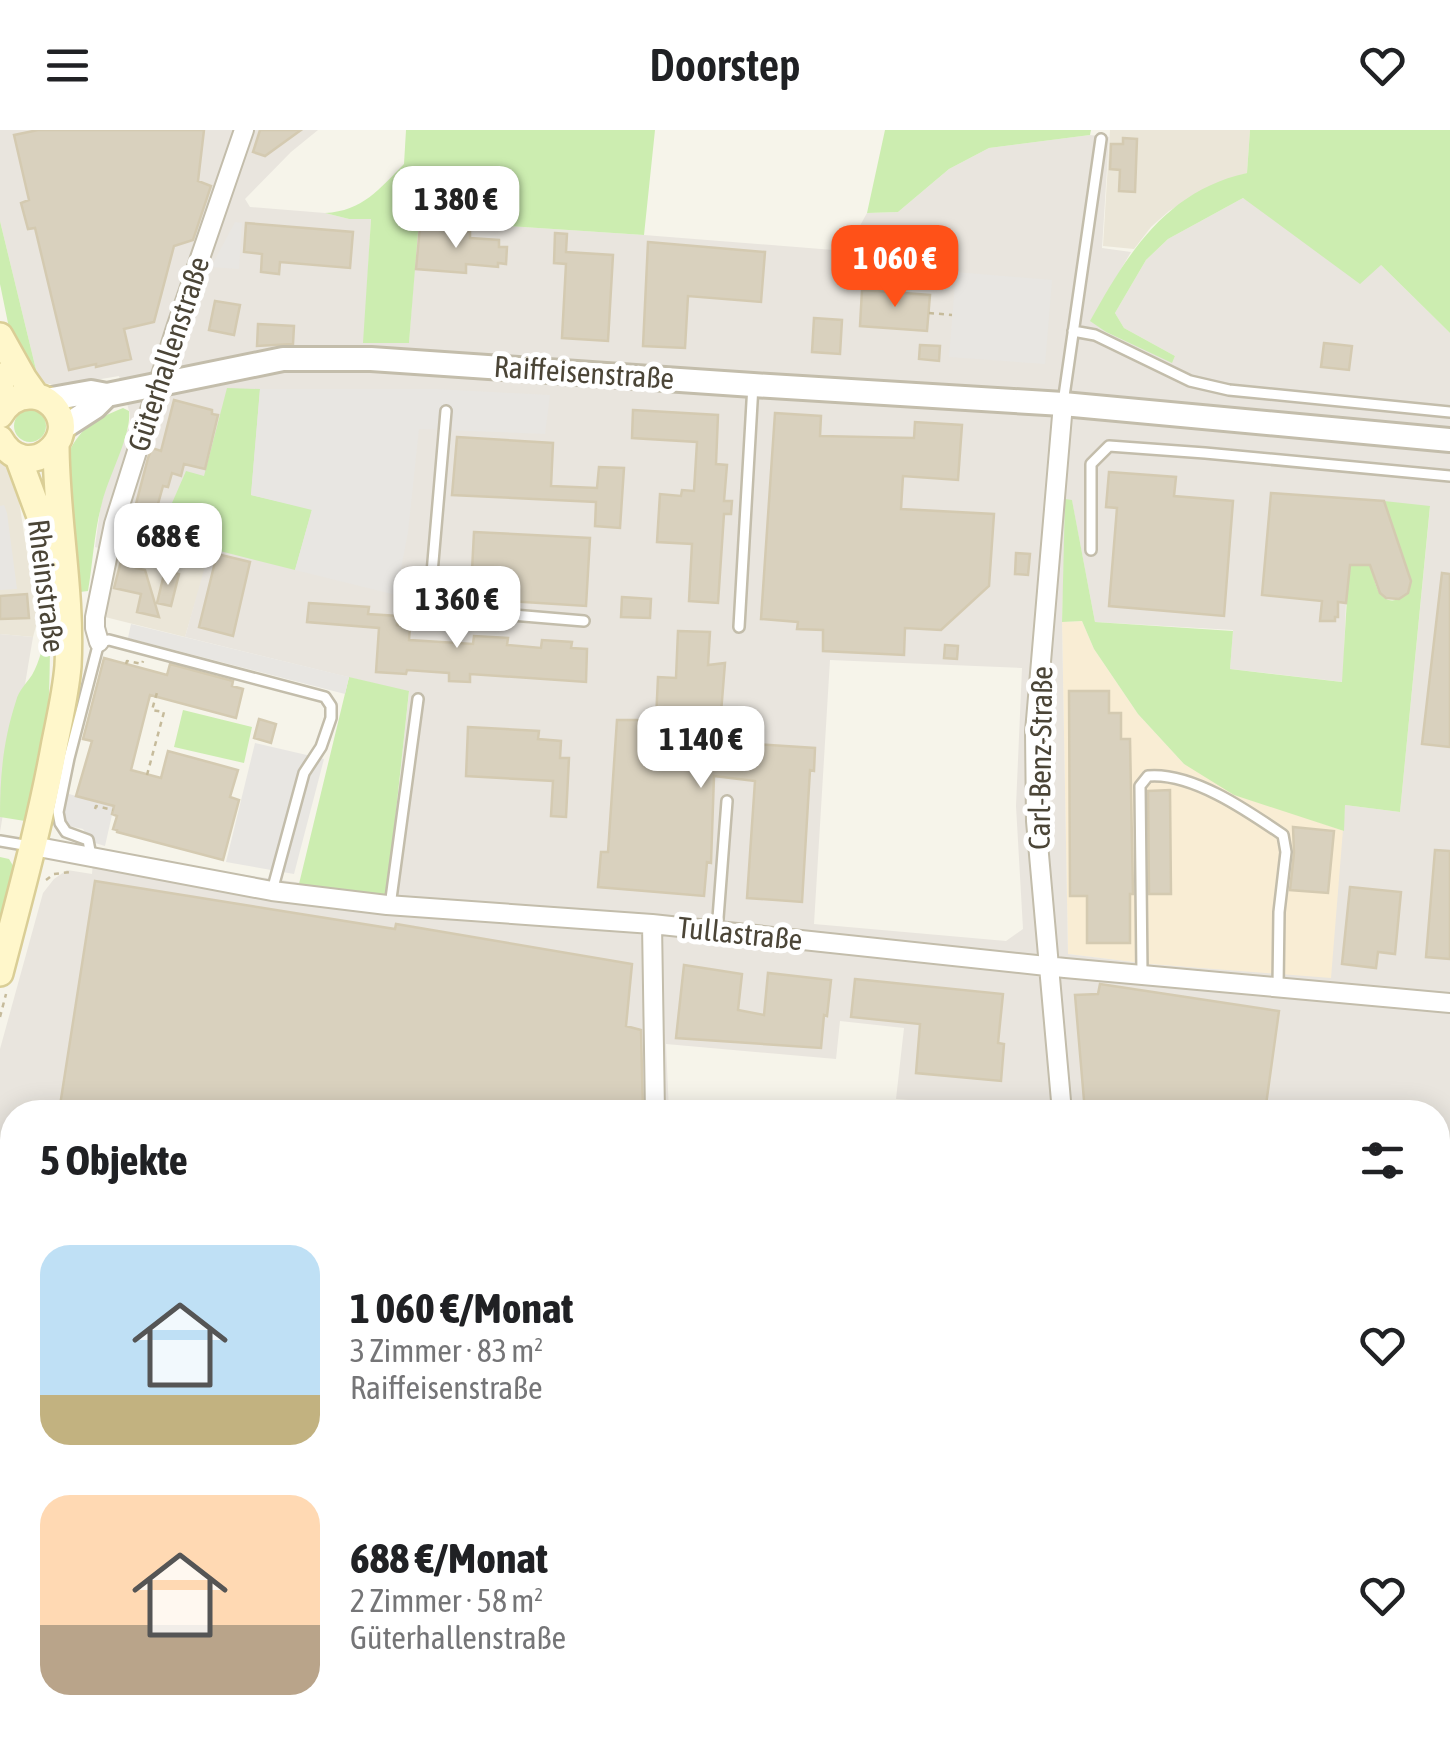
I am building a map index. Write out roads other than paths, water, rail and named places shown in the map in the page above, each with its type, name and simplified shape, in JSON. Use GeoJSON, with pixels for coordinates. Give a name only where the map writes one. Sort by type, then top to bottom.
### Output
{"type":"FeatureCollection","features":[{"type":"Feature","properties":{"kind":"main road"},"geometry":{"type":"LineString","coordinates":[[0,337],[41,398],[58,413],[58,437],[43,456],[35,458],[6,449]]}},
{"type":"Feature","properties":{"kind":"main road"},"geometry":{"type":"LineString","coordinates":[[0,376],[1,413]]}},
{"type":"Feature","properties":{"kind":"main road"},"geometry":{"type":"LineString","coordinates":[[1,413],[21,396],[41,398]]}},
{"type":"Feature","properties":{"kind":"main road","name":"Rheinstraße"},"geometry":{"type":"LineString","coordinates":[[0,973],[33,846],[68,668],[56,482],[58,437]]}},
{"type":"Feature","properties":{"kind":"main road","name":"Rheinstraße"},"geometry":{"type":"LineString","coordinates":[[6,449],[42,522],[49,560],[59,719]]}},
{"type":"Feature","properties":{"kind":"street","name":"Güterhallenstraße"},"geometry":{"type":"LineString","coordinates":[[99,642],[95,617],[112,536],[176,328],[244,130]]}},
{"type":"Feature","properties":{"kind":"street","name":"Raiffeisenstraße"},"geometry":{"type":"LineString","coordinates":[[41,398],[91,392],[107,395],[283,359],[371,359],[1063,404],[1450,440]]}},
{"type":"Feature","properties":{"kind":"street","name":"Raiffeisenstraße"},"geometry":{"type":"LineString","coordinates":[[58,437],[107,395]]}},
{"type":"Feature","properties":{"kind":"street","name":"Carl-Benz-Straße"},"geometry":{"type":"LineString","coordinates":[[1061,1100],[1036,821],[1035,732],[1063,404]]}},
{"type":"Feature","properties":{"kind":"street","name":"Tullastraße"},"geometry":{"type":"LineString","coordinates":[[33,846],[272,890],[390,906],[652,924],[1450,1003]]}},
{"type":"Feature","properties":{"kind":"street"},"geometry":{"type":"LineString","coordinates":[[652,924],[655,1100]]}},
{"type":"Feature","properties":{"kind":"lane"},"geometry":{"type":"LineString","coordinates":[[1063,404],[1101,138]]}},
{"type":"Feature","properties":{"kind":"lane"},"geometry":{"type":"LineString","coordinates":[[1073,331],[1095,335],[1190,381],[1228,390],[1450,412]]}},
{"type":"Feature","properties":{"kind":"lane"},"geometry":{"type":"LineString","coordinates":[[739,626],[754,386]]}},
{"type":"Feature","properties":{"kind":"lane"},"geometry":{"type":"LineString","coordinates":[[446,411],[429,608],[584,621]]}},
{"type":"Feature","properties":{"kind":"lane"},"geometry":{"type":"LineString","coordinates":[[1091,550],[1092,464],[1110,446],[1450,476]]}},
{"type":"Feature","properties":{"kind":"lane"},"geometry":{"type":"LineString","coordinates":[[99,642],[109,640],[324,697],[331,706],[331,718],[320,748],[304,773],[272,890]]}},
{"type":"Feature","properties":{"kind":"lane","name":"Güterhallenstraße"},"geometry":{"type":"LineString","coordinates":[[91,856],[88,840],[66,832],[58,812],[99,642]]}},
{"type":"Feature","properties":{"kind":"lane"},"geometry":{"type":"LineString","coordinates":[[390,906],[418,699]]}},
{"type":"Feature","properties":{"kind":"lane"},"geometry":{"type":"LineString","coordinates":[[1142,974],[1140,786],[1148,776],[1162,775],[1193,784],[1250,812],[1283,836],[1286,852],[1279,912],[1278,987]]}},
{"type":"Feature","properties":{"kind":"lane"},"geometry":{"type":"LineString","coordinates":[[718,931],[726,801]]}},
{"type":"Feature","properties":{"kind":"lane"},"geometry":{"type":"LineString","coordinates":[[0,841],[33,846]]}}]}
